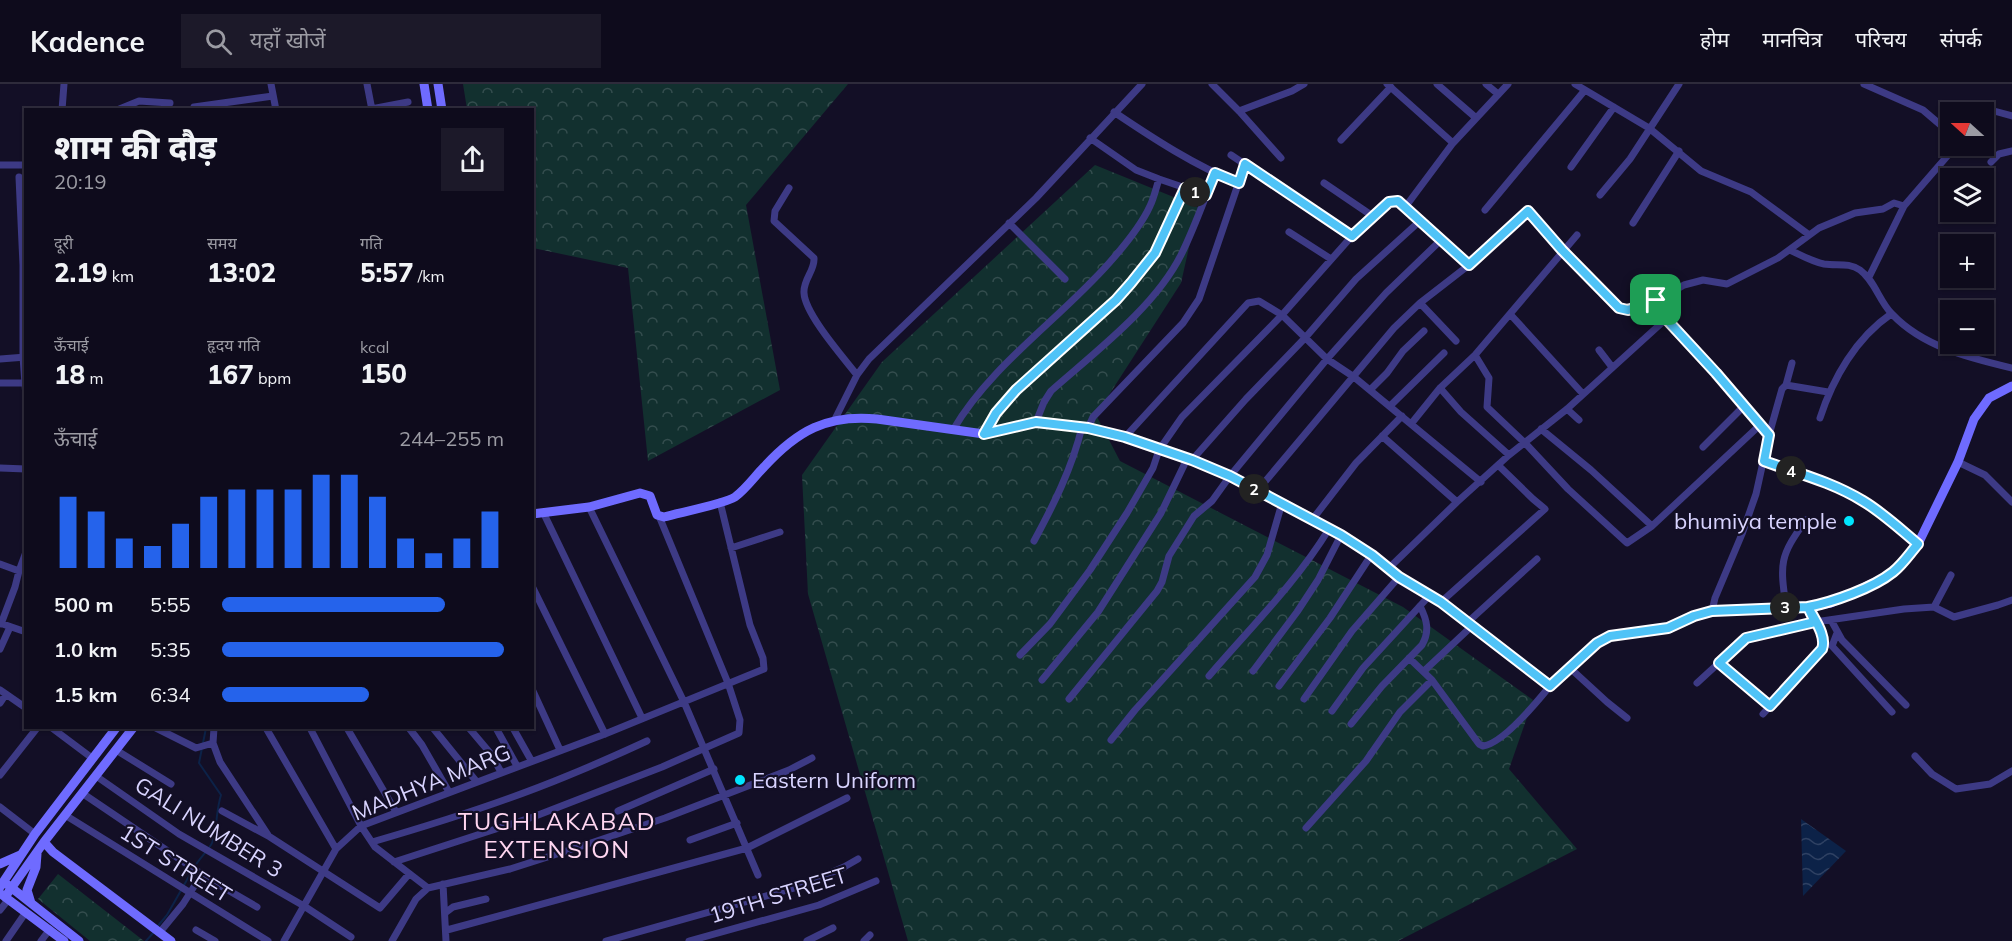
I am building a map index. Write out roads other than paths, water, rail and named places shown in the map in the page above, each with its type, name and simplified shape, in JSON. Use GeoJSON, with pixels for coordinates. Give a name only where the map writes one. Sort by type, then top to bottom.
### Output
{"type":"FeatureCollection","features":[{"type":"Feature","properties":{"kind":"street"},"geometry":{"type":"LineString","coordinates":[[62,108],[64,84]]}},
{"type":"Feature","properties":{"kind":"street"},"geometry":{"type":"LineString","coordinates":[[271,84],[276,108]]}},
{"type":"Feature","properties":{"kind":"street"},"geometry":{"type":"LineString","coordinates":[[367,84],[370,108]]}},
{"type":"Feature","properties":{"kind":"street"},"geometry":{"type":"LineString","coordinates":[[424,84],[428,108]]}},
{"type":"Feature","properties":{"kind":"street"},"geometry":{"type":"LineString","coordinates":[[438,84],[442,108]]}},
{"type":"Feature","properties":{"kind":"street"},"geometry":{"type":"LineString","coordinates":[[836,419],[857,375],[869,359],[1036,198],[1142,84]]}},
{"type":"Feature","properties":{"kind":"street"},"geometry":{"type":"LineString","coordinates":[[1212,84],[1281,158]]}},
{"type":"Feature","properties":{"kind":"street"},"geometry":{"type":"LineString","coordinates":[[1239,111],[1292,91],[1304,84]]}},
{"type":"Feature","properties":{"kind":"street"},"geometry":{"type":"LineString","coordinates":[[1437,84],[1475,117]]}},
{"type":"Feature","properties":{"kind":"street"},"geometry":{"type":"LineString","coordinates":[[1486,84],[1498,94]]}},
{"type":"Feature","properties":{"kind":"street"},"geometry":{"type":"LineString","coordinates":[[1406,206],[1453,143],[1508,84]]}},
{"type":"Feature","properties":{"kind":"street"},"geometry":{"type":"LineString","coordinates":[[1575,84],[1649,128],[1701,171],[1751,192],[1808,234]]}},
{"type":"Feature","properties":{"kind":"street"},"geometry":{"type":"LineString","coordinates":[[1600,195],[1630,159],[1679,84]]}},
{"type":"Feature","properties":{"kind":"street"},"geometry":{"type":"LineString","coordinates":[[1864,84],[1923,110],[1940,124]]}},
{"type":"Feature","properties":{"kind":"street"},"geometry":{"type":"LineString","coordinates":[[1341,140],[1389,86],[1453,143]]}},
{"type":"Feature","properties":{"kind":"street"},"geometry":{"type":"LineString","coordinates":[[1485,210],[1585,90]]}},
{"type":"Feature","properties":{"kind":"street"},"geometry":{"type":"LineString","coordinates":[[194,107],[273,96]]}},
{"type":"Feature","properties":{"kind":"street"},"geometry":{"type":"LineString","coordinates":[[122,108],[139,101],[170,103]]}},
{"type":"Feature","properties":{"kind":"street"},"geometry":{"type":"LineString","coordinates":[[375,108],[408,102]]}},
{"type":"Feature","properties":{"kind":"street"},"geometry":{"type":"LineString","coordinates":[[1571,167],[1614,107]]}},
{"type":"Feature","properties":{"kind":"street"},"geometry":{"type":"LineString","coordinates":[[1994,111],[2012,116]]}},
{"type":"Feature","properties":{"kind":"street"},"geometry":{"type":"LineString","coordinates":[[1114,112],[1173,151],[1239,183]]}},
{"type":"Feature","properties":{"kind":"street"},"geometry":{"type":"LineString","coordinates":[[1090,138],[1136,170],[1206,195]]}},
{"type":"Feature","properties":{"kind":"street"},"geometry":{"type":"LineString","coordinates":[[1991,162],[1999,154],[2012,151]]}},
{"type":"Feature","properties":{"kind":"street"},"geometry":{"type":"LineString","coordinates":[[1633,223],[1679,152]]}},
{"type":"Feature","properties":{"kind":"street"},"geometry":{"type":"LineString","coordinates":[[1231,155],[1352,236]]}},
{"type":"Feature","properties":{"kind":"street"},"geometry":{"type":"LineString","coordinates":[[1869,277],[1904,206],[1947,156]]}},
{"type":"Feature","properties":{"kind":"street"},"geometry":{"type":"LineString","coordinates":[[1034,541],[1064,485],[1085,427],[1192,311],[1206,279],[1245,164]]}},
{"type":"Feature","properties":{"kind":"street"},"geometry":{"type":"LineString","coordinates":[[0,165],[24,165]]}},
{"type":"Feature","properties":{"kind":"street"},"geometry":{"type":"LineString","coordinates":[[1036,422],[1051,391],[1119,331],[1162,285],[1181,255],[1215,173]]}},
{"type":"Feature","properties":{"kind":"street"},"geometry":{"type":"LineString","coordinates":[[0,359],[24,357],[24,265],[19,177]]}},
{"type":"Feature","properties":{"kind":"street"},"geometry":{"type":"LineString","coordinates":[[953,430],[988,381],[1069,305],[1121,250],[1150,206],[1159,180]]}},
{"type":"Feature","properties":{"kind":"street"},"geometry":{"type":"LineString","coordinates":[[1324,183],[1374,217]]}},
{"type":"Feature","properties":{"kind":"street"},"geometry":{"type":"LineString","coordinates":[[789,188],[775,211],[774,221],[814,258],[813,269],[805,283],[804,297],[824,333],[857,375]]}},
{"type":"Feature","properties":{"kind":"street"},"geometry":{"type":"LineString","coordinates":[[984,434],[996,413],[1016,390],[1103,313],[1131,283],[1155,253],[1185,188]]}},
{"type":"Feature","properties":{"kind":"street"},"geometry":{"type":"LineString","coordinates":[[1020,655],[1050,624],[1085,578],[1127,513],[1153,468],[1159,450],[1182,417],[1282,315],[1352,236],[1389,202],[1398,201],[1406,206],[1469,265]]}},
{"type":"Feature","properties":{"kind":"street"},"geometry":{"type":"LineString","coordinates":[[1258,490],[1394,328],[1420,303],[1469,265],[1528,211],[1562,250],[1619,308],[1628,310],[1656,300],[1684,285],[1703,280],[1727,284],[1790,250],[1808,234],[1855,213],[1883,209],[1894,203],[1904,206]]}},
{"type":"Feature","properties":{"kind":"street"},"geometry":{"type":"LineString","coordinates":[[1042,680],[1098,612],[1161,513],[1190,459],[1305,338],[1356,279],[1421,220]]}},
{"type":"Feature","properties":{"kind":"street"},"geometry":{"type":"LineString","coordinates":[[1009,223],[1065,279]]}},
{"type":"Feature","properties":{"kind":"street"},"geometry":{"type":"LineString","coordinates":[[1289,232],[1331,259]]}},
{"type":"Feature","properties":{"kind":"street"},"geometry":{"type":"LineString","coordinates":[[1411,424],[1440,388],[1475,355],[1577,235]]}},
{"type":"Feature","properties":{"kind":"street"},"geometry":{"type":"LineString","coordinates":[[1069,699],[1157,591],[1162,582],[1169,556],[1194,516],[1218,495],[1230,476],[1327,359],[1386,293],[1441,240]]}},
{"type":"Feature","properties":{"kind":"street"},"geometry":{"type":"LineString","coordinates":[[1790,250],[1824,264],[1848,265],[1857,268],[1869,277],[1891,314],[1920,335],[1965,357],[2012,368]]}},
{"type":"Feature","properties":{"kind":"street"},"geometry":{"type":"LineString","coordinates":[[1656,300],[1656,308],[1769,435]]}},
{"type":"Feature","properties":{"kind":"street"},"geometry":{"type":"LineString","coordinates":[[1125,437],[1248,303],[1259,301],[1282,315],[1327,359],[1354,377],[1481,482]]}},
{"type":"Feature","properties":{"kind":"street"},"geometry":{"type":"LineString","coordinates":[[1420,303],[1456,341]]}},
{"type":"Feature","properties":{"kind":"street"},"geometry":{"type":"LineString","coordinates":[[1510,314],[1583,394]]}},
{"type":"Feature","properties":{"kind":"street"},"geometry":{"type":"LineString","coordinates":[[1820,418],[1828,392],[1850,356],[1881,321],[1891,314]]}},
{"type":"Feature","properties":{"kind":"street"},"geometry":{"type":"LineString","coordinates":[[1389,568],[1509,455],[1567,409],[1666,319]]}},
{"type":"Feature","properties":{"kind":"street"},"geometry":{"type":"LineString","coordinates":[[1370,390],[1387,373],[1403,351],[1424,331]]}},
{"type":"Feature","properties":{"kind":"street"},"geometry":{"type":"LineString","coordinates":[[1599,350],[1612,367]]}},
{"type":"Feature","properties":{"kind":"street"},"geometry":{"type":"LineString","coordinates":[[1390,406],[1444,353]]}},
{"type":"Feature","properties":{"kind":"street"},"geometry":{"type":"LineString","coordinates":[[1475,355],[1489,378],[1487,407],[1624,543],[1630,542],[1652,526],[1760,425]]}},
{"type":"Feature","properties":{"kind":"street"},"geometry":{"type":"LineString","coordinates":[[1712,611],[1715,598],[1751,512],[1769,435],[1792,363]]}},
{"type":"Feature","properties":{"kind":"street"},"geometry":{"type":"LineString","coordinates":[[0,382],[24,383]]}},
{"type":"Feature","properties":{"kind":"street"},"geometry":{"type":"LineString","coordinates":[[1786,385],[1828,392]]}},
{"type":"Feature","properties":{"kind":"street"},"geometry":{"type":"LineString","coordinates":[[1409,658],[1432,680],[1479,744],[1483,746],[1496,741],[1550,686],[1597,643],[1610,636],[1668,628],[1694,616],[1712,611],[1808,607],[1831,603],[1888,576],[1899,567],[1918,544],[1958,462],[1974,419],[1989,398],[2012,386]]}},
{"type":"Feature","properties":{"kind":"street"},"geometry":{"type":"LineString","coordinates":[[1440,388],[1461,412],[1509,455]]}},
{"type":"Feature","properties":{"kind":"street"},"geometry":{"type":"LineString","coordinates":[[1703,447],[1744,406]]}},
{"type":"Feature","properties":{"kind":"street"},"geometry":{"type":"LineString","coordinates":[[1567,409],[1579,420]]}},
{"type":"Feature","properties":{"kind":"street"},"geometry":{"type":"LineString","coordinates":[[1312,520],[1356,463],[1401,416]]}},
{"type":"Feature","properties":{"kind":"street"},"geometry":{"type":"LineString","coordinates":[[659,516],[734,499],[783,447],[814,426],[836,419],[877,418],[984,434],[1036,422],[1085,427],[1125,437],[1190,459],[1258,490],[1341,535],[1372,555],[1399,577],[1441,602],[1550,686]]}},
{"type":"Feature","properties":{"kind":"street"},"geometry":{"type":"LineString","coordinates":[[1541,429],[1591,470],[1652,526]]}},
{"type":"Feature","properties":{"kind":"street"},"geometry":{"type":"LineString","coordinates":[[1382,436],[1457,502]]}},
{"type":"Feature","properties":{"kind":"street"},"geometry":{"type":"LineString","coordinates":[[1764,461],[1828,483],[1849,493],[1880,512],[1918,544]]}},
{"type":"Feature","properties":{"kind":"street"},"geometry":{"type":"LineString","coordinates":[[1958,462],[1985,475],[2012,502]]}},
{"type":"Feature","properties":{"kind":"street"},"geometry":{"type":"LineString","coordinates":[[1441,602],[1545,509],[1498,465]]}},
{"type":"Feature","properties":{"kind":"street"},"geometry":{"type":"LineString","coordinates":[[0,468],[24,469]]}},
{"type":"Feature","properties":{"kind":"street"},"geometry":{"type":"LineString","coordinates":[[394,862],[533,817],[662,767],[739,733],[740,720],[728,683],[650,496],[640,493],[589,507],[534,514]]}},
{"type":"Feature","properties":{"kind":"street"},"geometry":{"type":"LineString","coordinates":[[720,502],[731,548],[780,532]]}},
{"type":"Feature","properties":{"kind":"street"},"geometry":{"type":"LineString","coordinates":[[1111,740],[1135,710],[1255,577],[1267,555],[1282,503]]}},
{"type":"Feature","properties":{"kind":"street"},"geometry":{"type":"LineString","coordinates":[[589,507],[684,702],[758,875]]}},
{"type":"Feature","properties":{"kind":"street"},"geometry":{"type":"LineString","coordinates":[[544,514],[642,718]]}},
{"type":"Feature","properties":{"kind":"street"},"geometry":{"type":"LineString","coordinates":[[1786,607],[1781,574],[1783,559],[1790,543],[1806,520]]}},
{"type":"Feature","properties":{"kind":"street"},"geometry":{"type":"LineString","coordinates":[[1209,675],[1296,577],[1329,529]]}},
{"type":"Feature","properties":{"kind":"street"},"geometry":{"type":"LineString","coordinates":[[1253,671],[1298,612],[1318,580],[1341,535]]}},
{"type":"Feature","properties":{"kind":"street","name":"MADHYA MARG"},"geometry":{"type":"LineString","coordinates":[[284,941],[336,849],[361,826],[605,734],[764,669],[759,646],[750,625],[731,548]]}},
{"type":"Feature","properties":{"kind":"street"},"geometry":{"type":"LineString","coordinates":[[1279,686],[1330,618],[1372,555]]}},
{"type":"Feature","properties":{"kind":"street"},"geometry":{"type":"LineString","coordinates":[[24,558],[1,623],[24,631]]}},
{"type":"Feature","properties":{"kind":"street"},"geometry":{"type":"LineString","coordinates":[[1424,671],[1537,559]]}},
{"type":"Feature","properties":{"kind":"street"},"geometry":{"type":"LineString","coordinates":[[0,565],[19,571]]}},
{"type":"Feature","properties":{"kind":"street"},"geometry":{"type":"LineString","coordinates":[[1934,607],[1951,575]]}},
{"type":"Feature","properties":{"kind":"street"},"geometry":{"type":"LineString","coordinates":[[1304,699],[1352,631],[1399,577]]}},
{"type":"Feature","properties":{"kind":"street"},"geometry":{"type":"LineString","coordinates":[[534,590],[605,734]]}},
{"type":"Feature","properties":{"kind":"street"},"geometry":{"type":"LineString","coordinates":[[1332,711],[1364,668],[1430,595]]}},
{"type":"Feature","properties":{"kind":"street"},"geometry":{"type":"LineString","coordinates":[[1696,682],[1746,638],[1815,622],[1904,609],[1934,607],[1952,617],[1957,617],[2012,600]]}},
{"type":"Feature","properties":{"kind":"street"},"geometry":{"type":"LineString","coordinates":[[1352,724],[1382,686],[1422,645],[1427,633],[1426,617],[1420,606]]}},
{"type":"Feature","properties":{"kind":"street"},"geometry":{"type":"LineString","coordinates":[[1763,714],[1822,649],[1823,638],[1808,607]]}},
{"type":"Feature","properties":{"kind":"street"},"geometry":{"type":"LineString","coordinates":[[1831,620],[1837,633],[1906,705]]}},
{"type":"Feature","properties":{"kind":"street"},"geometry":{"type":"LineString","coordinates":[[0,649],[10,627]]}},
{"type":"Feature","properties":{"kind":"street"},"geometry":{"type":"LineString","coordinates":[[1837,633],[1832,646],[1892,712]]}},
{"type":"Feature","properties":{"kind":"street"},"geometry":{"type":"LineString","coordinates":[[1719,663],[1770,706]]}},
{"type":"Feature","properties":{"kind":"street"},"geometry":{"type":"LineString","coordinates":[[1570,668],[1627,718]]}},
{"type":"Feature","properties":{"kind":"street"},"geometry":{"type":"LineString","coordinates":[[1306,828],[1366,761],[1400,712],[1432,680]]}},
{"type":"Feature","properties":{"kind":"street"},"geometry":{"type":"LineString","coordinates":[[0,703],[3,692],[24,707]]}},
{"type":"Feature","properties":{"kind":"street"},"geometry":{"type":"LineString","coordinates":[[534,693],[560,750]]}},
{"type":"Feature","properties":{"kind":"street"},"geometry":{"type":"LineString","coordinates":[[0,775],[36,729]]}},
{"type":"Feature","properties":{"kind":"street"},"geometry":{"type":"LineString","coordinates":[[53,729],[92,758]]}},
{"type":"Feature","properties":{"kind":"street"},"geometry":{"type":"LineString","coordinates":[[0,910],[4,897],[4,884],[20,855],[115,729]]}},
{"type":"Feature","properties":{"kind":"street"},"geometry":{"type":"LineString","coordinates":[[4,884],[37,854],[133,729]]}},
{"type":"Feature","properties":{"kind":"street"},"geometry":{"type":"LineString","coordinates":[[158,729],[196,748],[213,742]]}},
{"type":"Feature","properties":{"kind":"street"},"geometry":{"type":"LineString","coordinates":[[214,729],[213,742],[220,762],[270,837]]}},
{"type":"Feature","properties":{"kind":"street"},"geometry":{"type":"LineString","coordinates":[[267,729],[336,849]]}},
{"type":"Feature","properties":{"kind":"street"},"geometry":{"type":"LineString","coordinates":[[310,729],[361,826],[375,847],[428,888]]}},
{"type":"Feature","properties":{"kind":"street"},"geometry":{"type":"LineString","coordinates":[[348,729],[396,812]]}},
{"type":"Feature","properties":{"kind":"street"},"geometry":{"type":"LineString","coordinates":[[410,729],[422,745],[449,792]]}},
{"type":"Feature","properties":{"kind":"street"},"geometry":{"type":"LineString","coordinates":[[434,729],[476,781]]}},
{"type":"Feature","properties":{"kind":"street"},"geometry":{"type":"LineString","coordinates":[[470,729],[491,754],[501,772]]}},
{"type":"Feature","properties":{"kind":"street"},"geometry":{"type":"LineString","coordinates":[[497,729],[517,766]]}},
{"type":"Feature","properties":{"kind":"street"},"geometry":{"type":"LineString","coordinates":[[514,729],[531,760]]}},
{"type":"Feature","properties":{"kind":"street"},"geometry":{"type":"LineString","coordinates":[[372,842],[500,802],[568,776],[647,741]]}},
{"type":"Feature","properties":{"kind":"street"},"geometry":{"type":"LineString","coordinates":[[116,750],[171,784]]}},
{"type":"Feature","properties":{"kind":"street"},"geometry":{"type":"LineString","coordinates":[[1915,756],[1932,774],[1956,789],[1990,784],[2012,771]]}},
{"type":"Feature","properties":{"kind":"street"},"geometry":{"type":"LineString","coordinates":[[392,941],[416,899],[428,888],[510,869],[665,818],[789,770],[812,758]]}},
{"type":"Feature","properties":{"kind":"street"},"geometry":{"type":"LineString","coordinates":[[618,812],[714,770]]}},
{"type":"Feature","properties":{"kind":"street","name":"GALI NUMBER 3"},"geometry":{"type":"LineString","coordinates":[[96,776],[179,834],[304,906],[351,937]]}},
{"type":"Feature","properties":{"kind":"street"},"geometry":{"type":"LineString","coordinates":[[82,793],[202,874],[257,907]]}},
{"type":"Feature","properties":{"kind":"street"},"geometry":{"type":"LineString","coordinates":[[447,930],[747,848],[847,798]]}},
{"type":"Feature","properties":{"kind":"street"},"geometry":{"type":"LineString","coordinates":[[0,807],[35,834]]}},
{"type":"Feature","properties":{"kind":"street"},"geometry":{"type":"LineString","coordinates":[[222,811],[270,837],[380,908],[409,874]]}},
{"type":"Feature","properties":{"kind":"street","name":"1ST STREET"},"geometry":{"type":"LineString","coordinates":[[65,815],[268,941]]}},
{"type":"Feature","properties":{"kind":"street"},"geometry":{"type":"LineString","coordinates":[[690,840],[737,823]]}},
{"type":"Feature","properties":{"kind":"street"},"geometry":{"type":"LineString","coordinates":[[44,842],[53,852],[171,941]]}},
{"type":"Feature","properties":{"kind":"street"},"geometry":{"type":"LineString","coordinates":[[6,941],[28,908],[27,890],[36,867],[37,854]]}},
{"type":"Feature","properties":{"kind":"street"},"geometry":{"type":"LineString","coordinates":[[0,864],[20,855]]}},
{"type":"Feature","properties":{"kind":"street"},"geometry":{"type":"LineString","coordinates":[[606,941],[798,887],[858,859]]}},
{"type":"Feature","properties":{"kind":"street"},"geometry":{"type":"LineString","coordinates":[[160,932],[191,893],[202,874]]}},
{"type":"Feature","properties":{"kind":"street","name":"19TH STREET"},"geometry":{"type":"LineString","coordinates":[[689,941],[819,905],[876,881]]}},
{"type":"Feature","properties":{"kind":"street"},"geometry":{"type":"LineString","coordinates":[[4,884],[64,941]]}},
{"type":"Feature","properties":{"kind":"street"},"geometry":{"type":"LineString","coordinates":[[443,884],[446,941]]}},
{"type":"Feature","properties":{"kind":"street"},"geometry":{"type":"LineString","coordinates":[[4,897],[28,908],[79,941]]}},
{"type":"Feature","properties":{"kind":"street"},"geometry":{"type":"LineString","coordinates":[[445,913],[453,908],[486,899]]}},
{"type":"Feature","properties":{"kind":"street"},"geometry":{"type":"LineString","coordinates":[[807,941],[833,928]]}},
{"type":"Feature","properties":{"kind":"street"},"geometry":{"type":"LineString","coordinates":[[40,941],[50,929]]}},
{"type":"Feature","properties":{"kind":"street"},"geometry":{"type":"LineString","coordinates":[[196,930],[215,941]]}},
{"type":"Feature","properties":{"kind":"street"},"geometry":{"type":"LineString","coordinates":[[864,941],[870,935]]}},
{"type":"Feature","properties":{"kind":"water"},"geometry":{"type":"Polygon","coordinates":[[[1801,819],[1846,851],[1803,896],[1801,819]]]}},
{"type":"Feature","properties":{"kind":"waterway"},"geometry":{"type":"LineString","coordinates":[[203,743],[206,729]]}},
{"type":"Feature","properties":{"kind":"waterway"},"geometry":{"type":"LineString","coordinates":[[195,866],[212,843],[221,795],[199,763],[202,748]]}},
{"type":"Feature","properties":{"kind":"waterway"},"geometry":{"type":"LineString","coordinates":[[157,927],[167,915],[192,871]]}},
{"type":"Feature","properties":{"kind":"waterway"},"geometry":{"type":"LineString","coordinates":[[146,941],[154,932]]}},
{"type":"Feature","properties":{"kind":"place","name":"bhumiya temple"},"geometry":{"type":"Point","coordinates":[1849,521]}},
{"type":"Feature","properties":{"kind":"place","name":"Eastern Uniform"},"geometry":{"type":"Point","coordinates":[740,780]}},
{"type":"Feature","properties":{"kind":"district","name":"TUGHLAKABAD EXTENSION"},"geometry":{"type":"Point","coordinates":[557,835]}}]}
